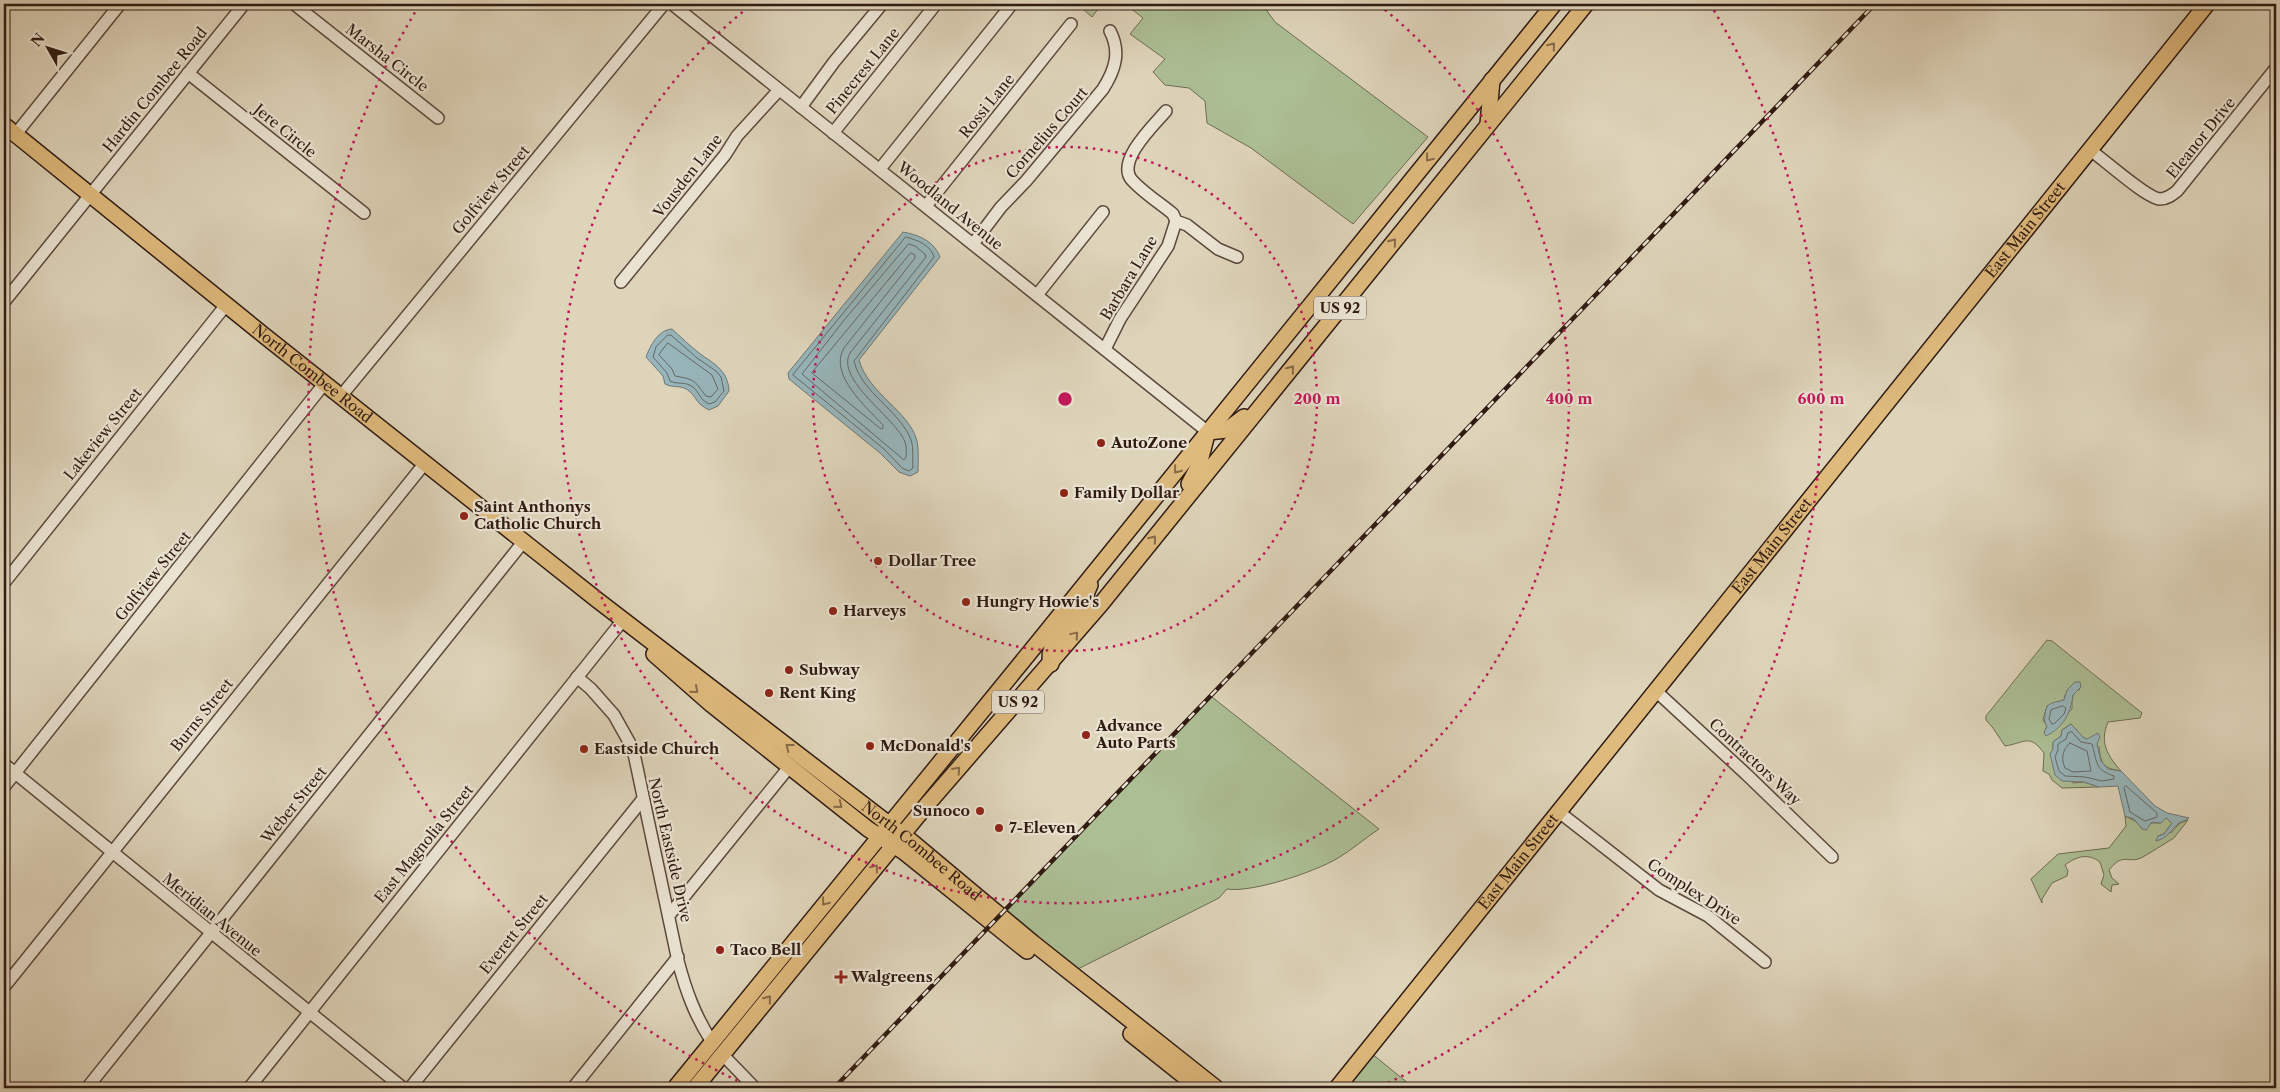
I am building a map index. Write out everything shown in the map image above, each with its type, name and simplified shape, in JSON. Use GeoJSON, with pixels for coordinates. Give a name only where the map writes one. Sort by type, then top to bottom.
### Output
{"type":"FeatureCollection","features":[{"type":"Feature","properties":{"kind":"main road","name":"US 92"},"geometry":{"type":"LineString","coordinates":[[674,1088],[1095,572],[1554,4]]}},
{"type":"Feature","properties":{"kind":"main road","name":"US 92"},"geometry":{"type":"LineString","coordinates":[[695,1088],[899,840],[1051,664],[1586,4]]}},
{"type":"Feature","properties":{"kind":"main road","name":"East Main Street"},"geometry":{"type":"LineString","coordinates":[[1337,1088],[2207,4]]}},
{"type":"Feature","properties":{"kind":"main road"},"geometry":{"type":"LineString","coordinates":[[1446,137],[1466,124],[1488,124],[1492,80],[1509,82],[1518,80],[1530,73]]}},
{"type":"Feature","properties":{"kind":"main road","name":"North Combee Road"},"geometry":{"type":"LineString","coordinates":[[9,130],[324,384],[524,541],[884,830]]}},
{"type":"Feature","properties":{"kind":"main road"},"geometry":{"type":"LineString","coordinates":[[1169,518],[1199,465],[1208,432],[1227,430],[1270,395]]}},
{"type":"Feature","properties":{"kind":"main road"},"geometry":{"type":"LineString","coordinates":[[1051,664],[1052,646],[1080,611],[1095,572]]}},
{"type":"Feature","properties":{"kind":"main road","name":"North Combee Road"},"geometry":{"type":"LineString","coordinates":[[623,620],[635,638],[712,705],[790,766],[899,840],[1216,1088]]}},
{"type":"Feature","properties":{"kind":"main road","name":"North Combee Road"},"geometry":{"type":"LineString","coordinates":[[899,840],[1199,1088]]}},
{"type":"Feature","properties":{"kind":"main road"},"geometry":{"type":"LineString","coordinates":[[688,1088],[708,1060],[712,1051],[712,1042]]}},
{"type":"Feature","properties":{"kind":"street"},"geometry":{"type":"LineString","coordinates":[[9,130],[120,4]]}},
{"type":"Feature","properties":{"kind":"street","name":"Hardin Combee Road"},"geometry":{"type":"LineString","coordinates":[[4,302],[244,4]]}},
{"type":"Feature","properties":{"kind":"street","name":"Marsha Circle"},"geometry":{"type":"LineString","coordinates":[[294,4],[438,118]]}},
{"type":"Feature","properties":{"kind":"street","name":"Golfview Street"},"geometry":{"type":"LineString","coordinates":[[341,396],[664,4]]}},
{"type":"Feature","properties":{"kind":"street","name":"Woodland Avenue"},"geometry":{"type":"LineString","coordinates":[[672,4],[1208,432]]}},
{"type":"Feature","properties":{"kind":"street"},"geometry":{"type":"LineString","coordinates":[[801,107],[834,62],[882,4]]}},
{"type":"Feature","properties":{"kind":"street","name":"Pinecrest Lane"},"geometry":{"type":"LineString","coordinates":[[833,133],[936,4]]}},
{"type":"Feature","properties":{"kind":"street"},"geometry":{"type":"LineString","coordinates":[[880,169],[1012,4]]}},
{"type":"Feature","properties":{"kind":"street","name":"Rossi Lane"},"geometry":{"type":"LineString","coordinates":[[926,206],[1071,24]]}},
{"type":"Feature","properties":{"kind":"street","name":"Cornelius Court"},"geometry":{"type":"LineString","coordinates":[[973,244],[1001,207],[1026,181],[1103,89],[1113,72],[1117,55],[1114,39],[1110,31]]}},
{"type":"Feature","properties":{"kind":"street","name":"Eleanor Drive"},"geometry":{"type":"LineString","coordinates":[[2090,150],[2149,195],[2162,199],[2168,197],[2177,191],[2276,68]]}},
{"type":"Feature","properties":{"kind":"street","name":"Jere Circle"},"geometry":{"type":"LineString","coordinates":[[188,73],[364,213]]}},
{"type":"Feature","properties":{"kind":"street","name":"Vousden Lane"},"geometry":{"type":"LineString","coordinates":[[621,282],[726,155],[743,129],[779,90]]}},
{"type":"Feature","properties":{"kind":"street"},"geometry":{"type":"LineString","coordinates":[[1166,111],[1132,154],[1127,164],[1130,178],[1173,214],[1176,221],[1187,225],[1218,249],[1237,258]]}},
{"type":"Feature","properties":{"kind":"street"},"geometry":{"type":"LineString","coordinates":[[1037,295],[1103,212]]}},
{"type":"Feature","properties":{"kind":"street","name":"Barbara Lane"},"geometry":{"type":"LineString","coordinates":[[1105,349],[1125,311],[1168,246],[1176,221]]}},
{"type":"Feature","properties":{"kind":"street","name":"Lakeview Street"},"geometry":{"type":"LineString","coordinates":[[4,584],[226,305]]}},
{"type":"Feature","properties":{"kind":"street","name":"Golfview Street"},"geometry":{"type":"LineString","coordinates":[[4,787],[324,384]]}},
{"type":"Feature","properties":{"kind":"street","name":"Burns Street"},"geometry":{"type":"LineString","coordinates":[[4,987],[425,463]]}},
{"type":"Feature","properties":{"kind":"street","name":"Weber Street"},"geometry":{"type":"LineString","coordinates":[[87,1088],[524,541]]}},
{"type":"Feature","properties":{"kind":"street","name":"East Magnolia Street"},"geometry":{"type":"LineString","coordinates":[[249,1088],[623,620]]}},
{"type":"Feature","properties":{"kind":"street","name":"North Eastside Drive"},"geometry":{"type":"LineString","coordinates":[[577,677],[600,699],[626,733],[633,749],[687,993],[698,1020],[712,1042]]}},
{"type":"Feature","properties":{"kind":"street","name":"Contractors Way"},"geometry":{"type":"LineString","coordinates":[[1656,691],[1832,857]]}},
{"type":"Feature","properties":{"kind":"street","name":"Meridian Avenue"},"geometry":{"type":"LineString","coordinates":[[4,764],[403,1088]]}},
{"type":"Feature","properties":{"kind":"street"},"geometry":{"type":"LineString","coordinates":[[670,914],[790,766]]}},
{"type":"Feature","properties":{"kind":"street","name":"Everett Street"},"geometry":{"type":"LineString","coordinates":[[410,1088],[643,799]]}},
{"type":"Feature","properties":{"kind":"street","name":"Complex Drive"},"geometry":{"type":"LineString","coordinates":[[1559,812],[1659,890],[1708,916],[1765,962]]}},
{"type":"Feature","properties":{"kind":"street"},"geometry":{"type":"LineString","coordinates":[[573,1088],[678,957]]}},
{"type":"Feature","properties":{"kind":"street"},"geometry":{"type":"LineString","coordinates":[[723,1055],[754,1088]]}},
{"type":"Feature","properties":{"kind":"green space"},"geometry":{"type":"Polygon","coordinates":[[[1077,4],[1102,4],[1092,17],[1077,4]]]}},
{"type":"Feature","properties":{"kind":"green space"},"geometry":{"type":"Polygon","coordinates":[[[1125,4],[1262,4],[1275,22],[1428,137],[1353,224],[1251,148],[1207,123],[1205,101],[1189,88],[1165,85],[1153,72],[1165,59],[1130,34],[1143,18],[1125,4]]]}},
{"type":"Feature","properties":{"kind":"green space"},"geometry":{"type":"Polygon","coordinates":[[[2047,640],[2052,641],[2142,713],[2140,718],[2108,722],[2105,730],[2106,749],[2121,771],[2110,769],[2104,765],[2099,747],[2078,734],[2071,724],[2062,730],[2061,736],[2053,742],[2053,751],[2073,783],[2084,782],[2099,787],[2062,788],[2052,780],[2049,774],[2043,771],[2044,753],[2039,747],[2030,741],[2005,746],[1986,720],[1986,716],[2047,640]],[[2080,689],[2065,695],[2064,700],[2047,706],[2043,720],[2047,726],[2044,733],[2072,709],[2073,697],[2080,689]]]}},
{"type":"Feature","properties":{"kind":"green space"},"geometry":{"type":"Polygon","coordinates":[[[1212,697],[1379,829],[1328,864],[1267,885],[1227,889],[1219,898],[1074,971],[1002,911],[1032,884],[1212,697]]]}},
{"type":"Feature","properties":{"kind":"green space"},"geometry":{"type":"Polygon","coordinates":[[[2125,816],[2139,823],[2161,823],[2166,818],[2172,823],[2164,834],[2158,836],[2172,832],[2180,823],[2188,820],[2174,838],[2143,857],[2133,860],[2122,860],[2114,864],[2109,870],[2112,878],[2119,884],[2112,885],[2111,892],[2101,884],[2104,875],[2100,862],[2091,857],[2082,857],[2074,859],[2065,865],[2068,871],[2067,876],[2052,883],[2042,899],[2042,903],[2031,879],[2058,854],[2109,848],[2126,826],[2125,816]]]}},
{"type":"Feature","properties":{"kind":"green space"},"geometry":{"type":"Polygon","coordinates":[[[1371,1053],[1414,1088],[1343,1088],[1371,1053]]]}},
{"type":"Feature","properties":{"kind":"water"},"geometry":{"type":"Polygon","coordinates":[[[903,232],[915,235],[930,243],[940,257],[859,360],[871,382],[898,411],[913,431],[918,445],[918,472],[910,476],[899,472],[880,453],[789,379],[788,373],[903,232]]]}},
{"type":"Feature","properties":{"kind":"water"},"geometry":{"type":"Polygon","coordinates":[[[672,329],[715,364],[726,378],[729,391],[718,406],[709,410],[701,405],[688,390],[665,384],[663,376],[646,357],[659,335],[672,329]]]}},
{"type":"Feature","properties":{"kind":"water"},"geometry":{"type":"Polygon","coordinates":[[[2075,682],[2080,682],[2081,687],[2073,695],[2068,714],[2057,729],[2046,736],[2044,733],[2047,726],[2045,720],[2047,707],[2064,700],[2067,690],[2075,682]]]}},
{"type":"Feature","properties":{"kind":"water"},"geometry":{"type":"Polygon","coordinates":[[[2071,724],[2087,739],[2098,733],[2100,737],[2097,744],[2101,761],[2108,769],[2121,771],[2155,806],[2167,813],[2189,818],[2179,823],[2169,834],[2156,841],[2158,836],[2164,834],[2172,823],[2166,818],[2161,823],[2152,822],[2146,830],[2142,829],[2134,819],[2125,816],[2118,786],[2099,787],[2084,782],[2062,781],[2055,775],[2050,754],[2053,749],[2053,742],[2061,736],[2062,730],[2071,724]]]}},
{"type":"Feature","properties":{"kind":"railway"},"geometry":{"type":"LineString","coordinates":[[834,1088],[1875,4]]}},
{"type":"Feature","properties":{"kind":"place","name":"AutoZone"},"geometry":{"type":"Point","coordinates":[1101,443]}},
{"type":"Feature","properties":{"kind":"place","name":"Family Dollar"},"geometry":{"type":"Point","coordinates":[1064,493]}},
{"type":"Feature","properties":{"kind":"place","name":"Saint Anthonys Catholic Church"},"geometry":{"type":"Point","coordinates":[464,516]}},
{"type":"Feature","properties":{"kind":"place","name":"Dollar Tree"},"geometry":{"type":"Point","coordinates":[878,561]}},
{"type":"Feature","properties":{"kind":"place","name":"Hungry Howie's"},"geometry":{"type":"Point","coordinates":[966,602]}},
{"type":"Feature","properties":{"kind":"place","name":"Harveys"},"geometry":{"type":"Point","coordinates":[833,611]}},
{"type":"Feature","properties":{"kind":"place","name":"Subway"},"geometry":{"type":"Point","coordinates":[789,670]}},
{"type":"Feature","properties":{"kind":"place","name":"Rent King"},"geometry":{"type":"Point","coordinates":[769,693]}},
{"type":"Feature","properties":{"kind":"place","name":"Advance Auto Parts"},"geometry":{"type":"Point","coordinates":[1086,735]}},
{"type":"Feature","properties":{"kind":"place","name":"McDonald's"},"geometry":{"type":"Point","coordinates":[870,746]}},
{"type":"Feature","properties":{"kind":"place","name":"Eastside Church"},"geometry":{"type":"Point","coordinates":[584,749]}},
{"type":"Feature","properties":{"kind":"place","name":"Sunoco"},"geometry":{"type":"Point","coordinates":[980,811]}},
{"type":"Feature","properties":{"kind":"place","name":"7-Eleven"},"geometry":{"type":"Point","coordinates":[999,828]}},
{"type":"Feature","properties":{"kind":"place","name":"Taco Bell"},"geometry":{"type":"Point","coordinates":[720,950]}},
{"type":"Feature","properties":{"kind":"place","name":"Walgreens"},"geometry":{"type":"Point","coordinates":[841,977]}}]}
